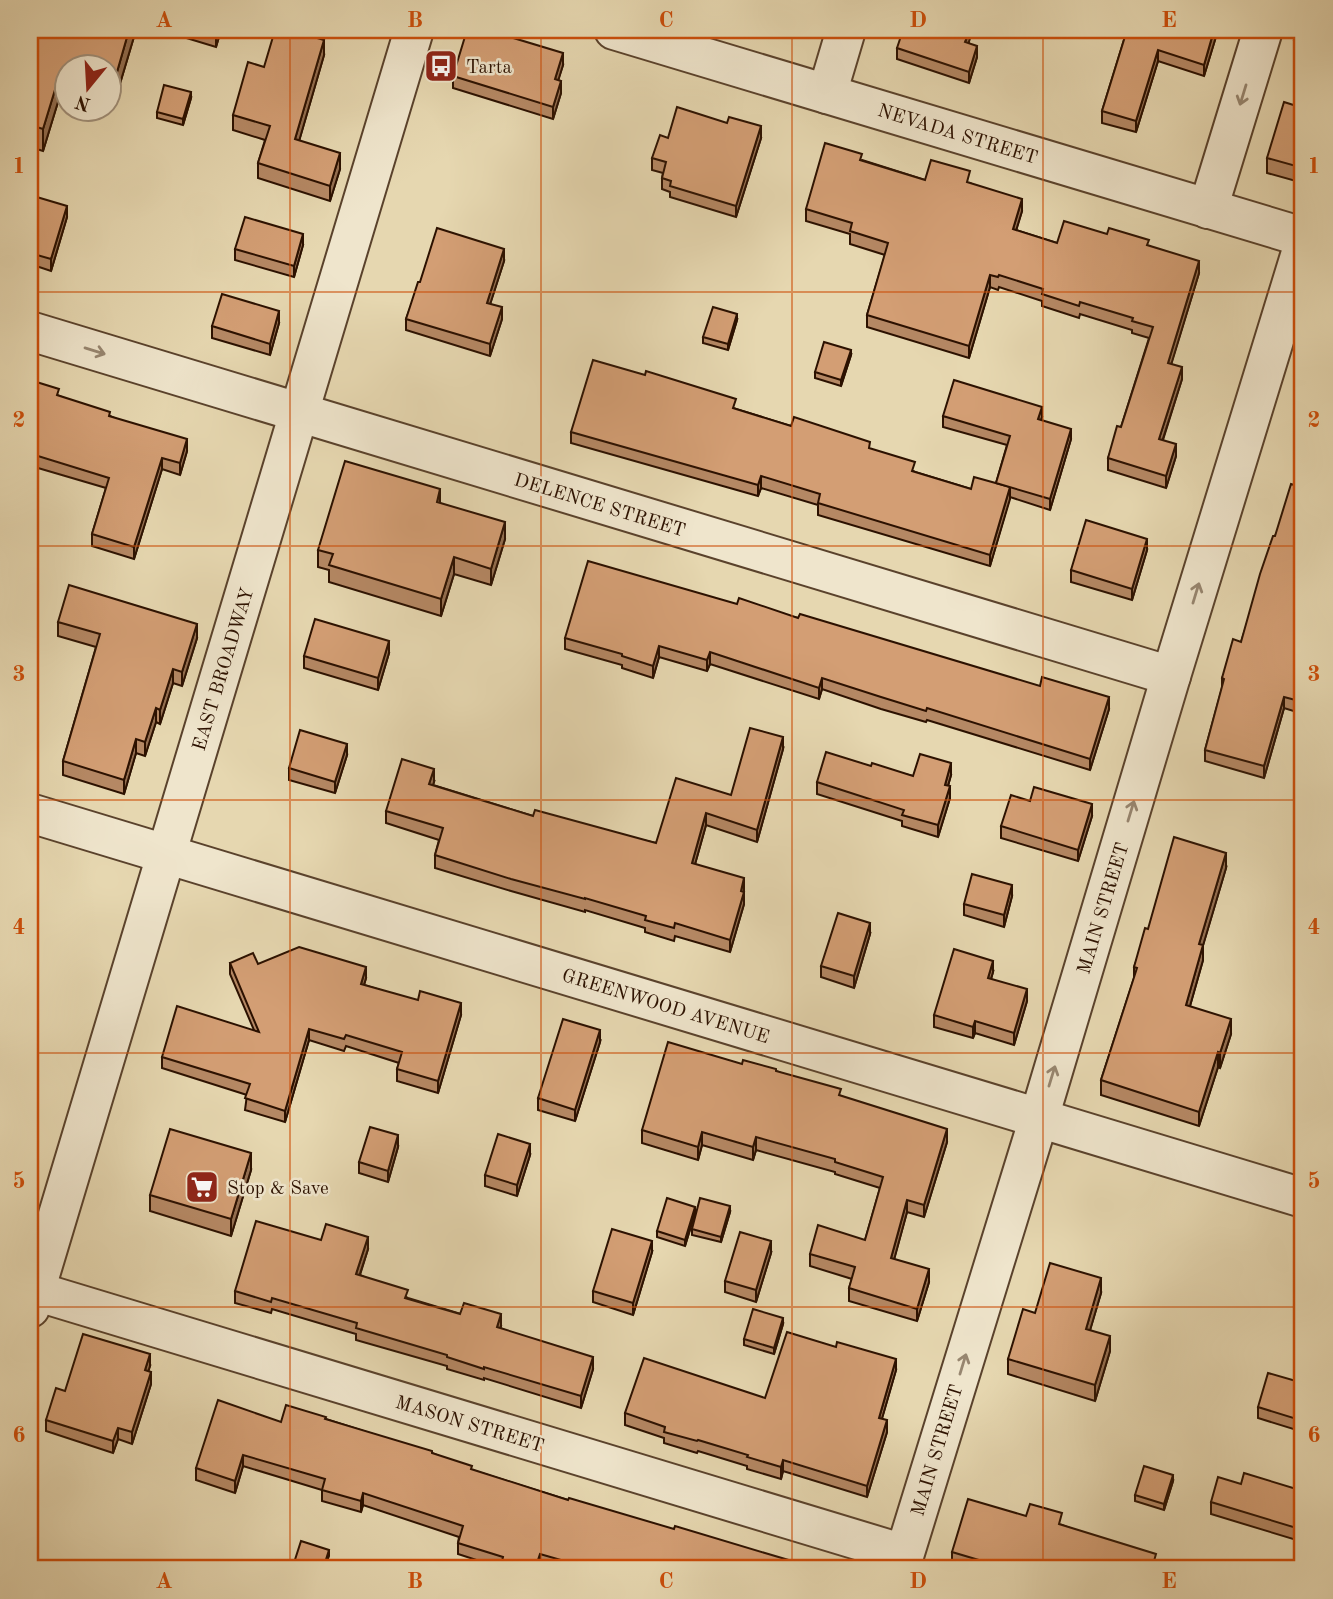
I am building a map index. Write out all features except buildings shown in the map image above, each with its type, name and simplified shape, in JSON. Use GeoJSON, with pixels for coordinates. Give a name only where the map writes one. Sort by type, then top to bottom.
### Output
{"type":"FeatureCollection","features":[{"type":"Feature","properties":{"kind":"street","name":"EAST BROADWAY"},"geometry":{"type":"LineString","coordinates":[[32,1300],[414,30]]}},
{"type":"Feature","properties":{"kind":"street","name":"NEVADA STREET"},"geometry":{"type":"LineString","coordinates":[[614,30],[1303,237]]}},
{"type":"Feature","properties":{"kind":"street"},"geometry":{"type":"LineString","coordinates":[[827,94],[846,30]]}},
{"type":"Feature","properties":{"kind":"street"},"geometry":{"type":"LineString","coordinates":[[1208,209],[1262,30]]}},
{"type":"Feature","properties":{"kind":"street","name":"MAIN STREET"},"geometry":{"type":"LineString","coordinates":[[902,1562],[1303,246]]}},
{"type":"Feature","properties":{"kind":"street","name":"DELENCE STREET"},"geometry":{"type":"LineString","coordinates":[[30,331],[1171,676]]}},
{"type":"Feature","properties":{"kind":"street","name":"GREENWOOD AVENUE"},"geometry":{"type":"LineString","coordinates":[[30,813],[1303,1198]]}},
{"type":"Feature","properties":{"kind":"street","name":"MASON STREET"},"geometry":{"type":"LineString","coordinates":[[32,1300],[902,1562]]}},
{"type":"Feature","properties":{"kind":"place","name":"Tarta"},"geometry":{"type":"Point","coordinates":[441,66]}},
{"type":"Feature","properties":{"kind":"place","name":"Stop & Save"},"geometry":{"type":"Point","coordinates":[202,1187]}}]}
